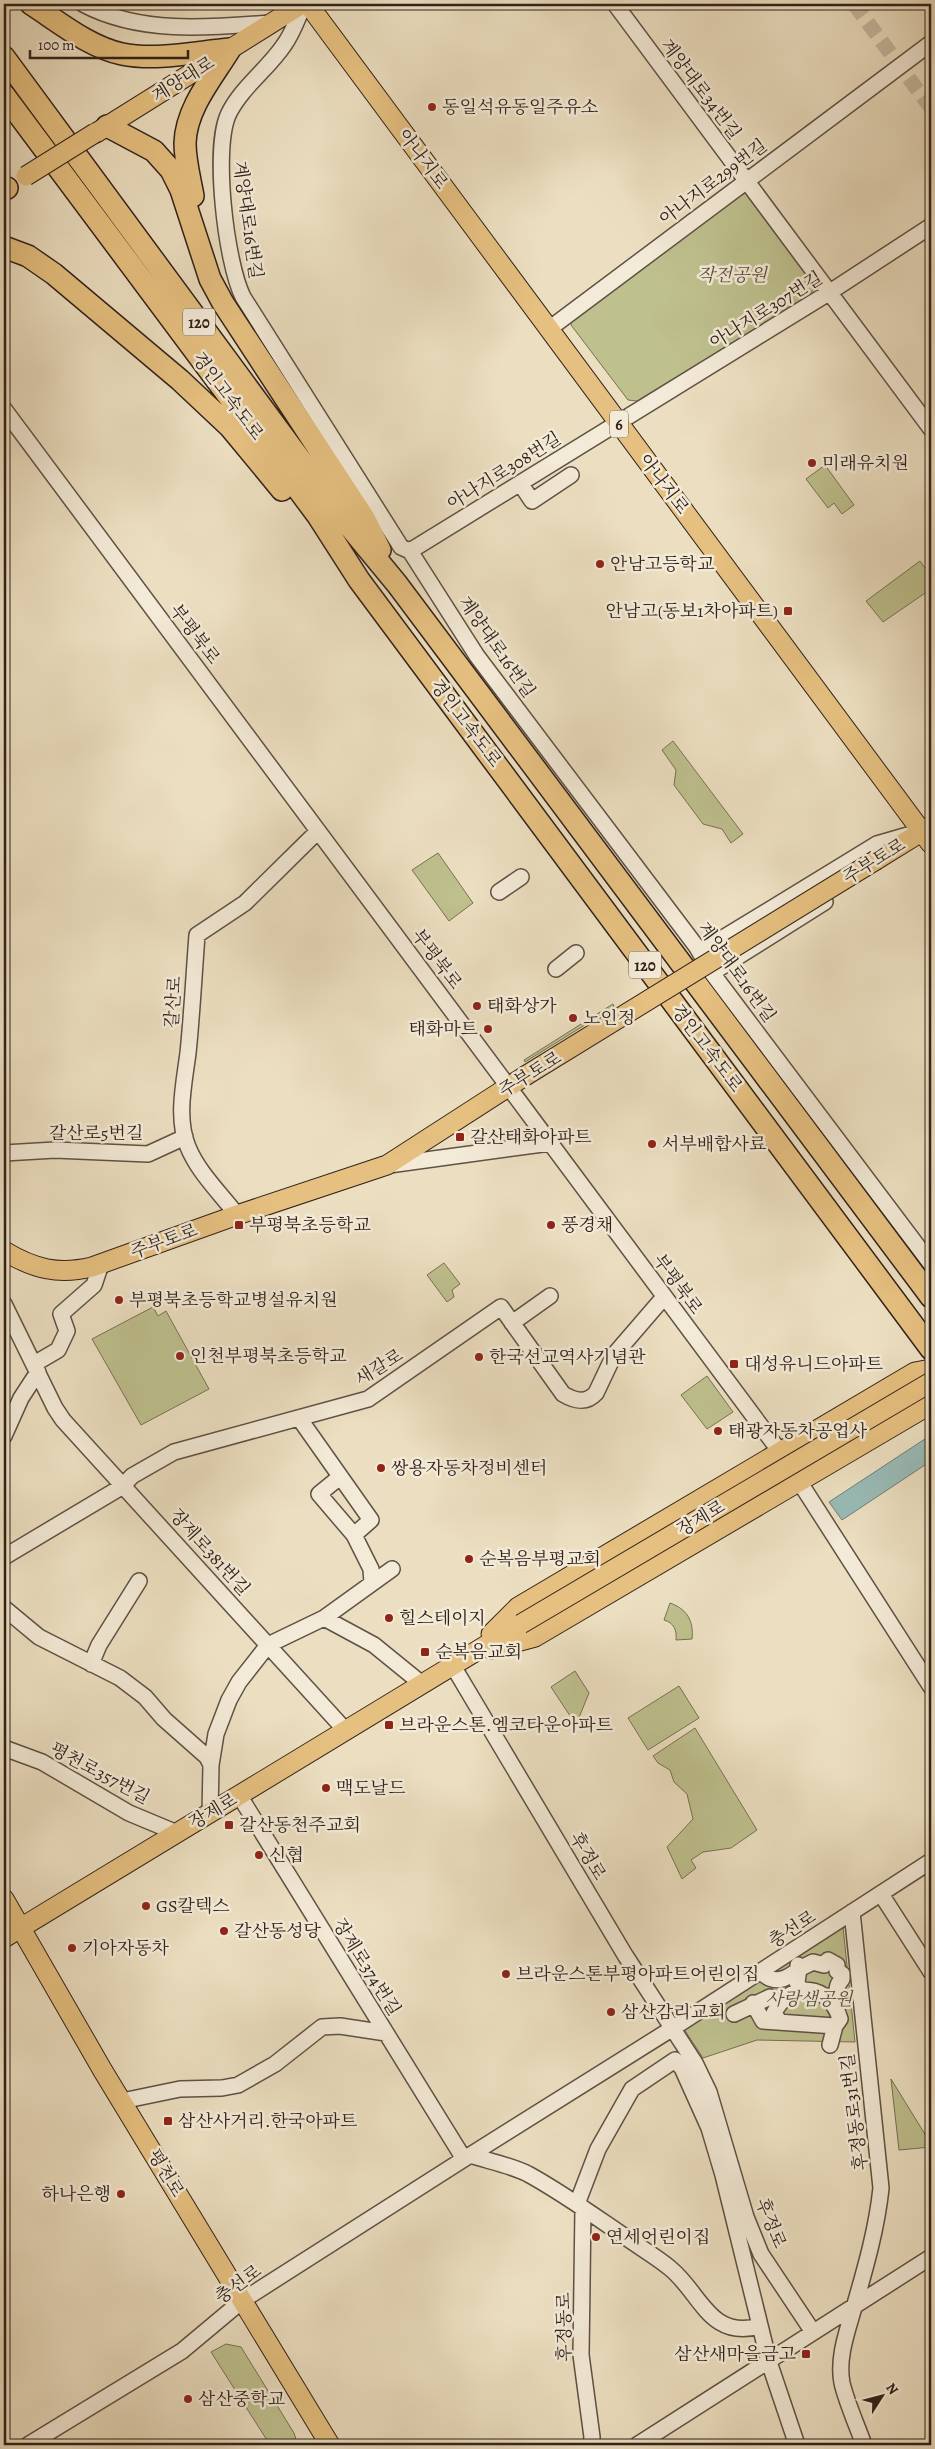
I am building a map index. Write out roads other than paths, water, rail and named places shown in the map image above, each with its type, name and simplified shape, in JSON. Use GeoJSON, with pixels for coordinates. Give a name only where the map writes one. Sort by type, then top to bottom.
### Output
{"type":"FeatureCollection","features":[{"type":"Feature","properties":{"kind":"highway"},"geometry":{"type":"LineString","coordinates":[[31,4],[91,42],[122,54],[145,56],[230,49]]}},
{"type":"Feature","properties":{"kind":"highway"},"geometry":{"type":"LineString","coordinates":[[197,243],[197,221],[186,164],[185,142],[188,122],[200,96],[230,49]]}},
{"type":"Feature","properties":{"kind":"highway","name":"경인고속도로"},"geometry":{"type":"LineString","coordinates":[[4,57],[350,527],[397,584],[931,1297]]}},
{"type":"Feature","properties":{"kind":"highway","name":"경인고속도로"},"geometry":{"type":"LineString","coordinates":[[4,95],[318,516],[359,580],[931,1349]]}},
{"type":"Feature","properties":{"kind":"highway"},"geometry":{"type":"LineString","coordinates":[[101,130],[154,151],[171,170],[182,190],[197,243],[210,279],[223,303],[364,518],[397,584]]}},
{"type":"Feature","properties":{"kind":"highway"},"geometry":{"type":"LineString","coordinates":[[4,247],[28,256],[54,274],[187,387],[230,427],[359,580]]}},
{"type":"Feature","properties":{"kind":"main road","name":"계양대로"},"geometry":{"type":"LineString","coordinates":[[5,189],[304,4]]}},
{"type":"Feature","properties":{"kind":"main road","name":"아나지로"},"geometry":{"type":"LineString","coordinates":[[304,4],[928,834]]}},
{"type":"Feature","properties":{"kind":"main road","name":"주부토로"},"geometry":{"type":"LineString","coordinates":[[4,1251],[28,1264],[60,1272],[75,1271],[101,1264],[237,1215],[387,1165],[525,1076],[876,860],[928,834]]}},
{"type":"Feature","properties":{"kind":"main road","name":"장제로"},"geometry":{"type":"LineString","coordinates":[[471,1655],[518,1607],[916,1372],[931,1369]]}},
{"type":"Feature","properties":{"kind":"main road","name":"장제로"},"geometry":{"type":"LineString","coordinates":[[4,1938],[521,1624],[931,1382]]}},
{"type":"Feature","properties":{"kind":"main road","name":"장제로"},"geometry":{"type":"LineString","coordinates":[[471,1655],[535,1637],[824,1469],[931,1404]]}},
{"type":"Feature","properties":{"kind":"main road","name":"평천로"},"geometry":{"type":"LineString","coordinates":[[4,1899],[122,2102],[330,2445]]}},
{"type":"Feature","properties":{"kind":"street"},"geometry":{"type":"LineString","coordinates":[[83,4],[129,21],[147,23],[210,28],[271,23]]}},
{"type":"Feature","properties":{"kind":"street","name":"계양대로16번길"},"geometry":{"type":"LineString","coordinates":[[304,4],[284,45],[230,112],[222,134],[220,160],[234,274],[243,297],[401,547],[410,551],[477,656],[700,952],[712,973],[931,1264]]}},
{"type":"Feature","properties":{"kind":"street","name":"계양대로34번길"},"geometry":{"type":"LineString","coordinates":[[615,4],[931,429]]}},
{"type":"Feature","properties":{"kind":"street","name":"아나지로299번길"},"geometry":{"type":"LineString","coordinates":[[549,329],[931,43]]}},
{"type":"Feature","properties":{"kind":"street","name":"아나지로307번길"},"geometry":{"type":"LineString","coordinates":[[618,422],[830,292],[931,226]]}},
{"type":"Feature","properties":{"kind":"street","name":"부평북로"},"geometry":{"type":"LineString","coordinates":[[4,409],[781,1453],[801,1481],[931,1688]]}},
{"type":"Feature","properties":{"kind":"street","name":"아나지로308번길"},"geometry":{"type":"LineString","coordinates":[[410,551],[618,422]]}},
{"type":"Feature","properties":{"kind":"street"},"geometry":{"type":"LineString","coordinates":[[520,483],[532,501],[571,475]]}},
{"type":"Feature","properties":{"kind":"street","name":"갈산로"},"geometry":{"type":"LineString","coordinates":[[237,1215],[194,1160],[185,1137],[181,1098],[188,1054],[197,935],[245,903],[318,831]]}},
{"type":"Feature","properties":{"kind":"street"},"geometry":{"type":"LineString","coordinates":[[700,952],[877,844],[928,834]]}},
{"type":"Feature","properties":{"kind":"street"},"geometry":{"type":"LineString","coordinates":[[712,973],[890,862],[928,834]]}},
{"type":"Feature","properties":{"kind":"street"},"geometry":{"type":"LineString","coordinates":[[499,892],[521,877]]}},
{"type":"Feature","properties":{"kind":"street"},"geometry":{"type":"LineString","coordinates":[[719,941],[716,950],[718,957],[732,961]]}},
{"type":"Feature","properties":{"kind":"street"},"geometry":{"type":"LineString","coordinates":[[556,969],[576,953]]}},
{"type":"Feature","properties":{"kind":"street","name":"갈산로5번길"},"geometry":{"type":"LineString","coordinates":[[4,1153],[55,1150],[148,1154],[185,1137]]}},
{"type":"Feature","properties":{"kind":"street"},"geometry":{"type":"LineString","coordinates":[[387,1165],[550,1143]]}},
{"type":"Feature","properties":{"kind":"street"},"geometry":{"type":"LineString","coordinates":[[5,1429],[36,1368],[58,1350],[67,1332],[60,1314],[94,1285],[101,1264]]}},
{"type":"Feature","properties":{"kind":"street"},"geometry":{"type":"LineString","coordinates":[[512,1323],[550,1296]]}},
{"type":"Feature","properties":{"kind":"street","name":"새갈로"},"geometry":{"type":"LineString","coordinates":[[4,1557],[123,1486],[132,1476],[174,1452],[368,1399],[500,1307],[563,1394],[573,1400],[583,1401],[591,1398],[596,1392],[614,1355],[664,1297]]}},
{"type":"Feature","properties":{"kind":"street","name":"장제로381번길"},"geometry":{"type":"LineString","coordinates":[[4,1304],[59,1414],[346,1731]]}},
{"type":"Feature","properties":{"kind":"street"},"geometry":{"type":"LineString","coordinates":[[299,1418],[371,1520],[354,1535]]}},
{"type":"Feature","properties":{"kind":"street"},"geometry":{"type":"LineString","coordinates":[[335,1481],[319,1494],[354,1535],[371,1569],[372,1583]]}},
{"type":"Feature","properties":{"kind":"street"},"geometry":{"type":"LineString","coordinates":[[210,1813],[211,1765],[216,1734],[229,1700],[239,1682],[268,1645],[324,1618],[392,1569]]}},
{"type":"Feature","properties":{"kind":"street"},"geometry":{"type":"LineString","coordinates":[[91,1664],[100,1645],[139,1580]]}},
{"type":"Feature","properties":{"kind":"street"},"geometry":{"type":"LineString","coordinates":[[4,1608],[39,1637],[120,1678],[145,1697],[164,1719],[207,1757],[211,1765]]}},
{"type":"Feature","properties":{"kind":"street"},"geometry":{"type":"LineString","coordinates":[[324,1618],[374,1645],[422,1684]]}},
{"type":"Feature","properties":{"kind":"street","name":"후정로"},"geometry":{"type":"LineString","coordinates":[[453,1666],[624,1955],[674,2028],[684,2064]]}},
{"type":"Feature","properties":{"kind":"street","name":"평천로357번길"},"geometry":{"type":"LineString","coordinates":[[4,1748],[42,1762],[129,1813],[177,1833]]}},
{"type":"Feature","properties":{"kind":"street","name":"장제로374번길"},"geometry":{"type":"LineString","coordinates":[[239,1795],[386,2033],[467,2157]]}},
{"type":"Feature","properties":{"kind":"street","name":"충선로"},"geometry":{"type":"LineString","coordinates":[[28,2445],[182,2351],[243,2300],[660,2037],[931,1862]]}},
{"type":"Feature","properties":{"kind":"street"},"geometry":{"type":"LineString","coordinates":[[881,1894],[931,1972]]}},
{"type":"Feature","properties":{"kind":"street","name":"후정동로31번길"},"geometry":{"type":"LineString","coordinates":[[842,2352],[848,2321],[855,2305],[878,2218],[881,2188],[852,1912]]}},
{"type":"Feature","properties":{"kind":"street"},"geometry":{"type":"LineString","coordinates":[[796,1949],[800,1990]]}},
{"type":"Feature","properties":{"kind":"street"},"geometry":{"type":"LineString","coordinates":[[761,1972],[768,1978],[777,1980],[788,1978],[799,1969],[813,1962],[831,1968],[842,1974],[842,1979],[837,1984],[836,1990],[840,1998],[836,2007]]}},
{"type":"Feature","properties":{"kind":"street"},"geometry":{"type":"LineString","coordinates":[[777,1980],[774,2013],[778,2021]]}},
{"type":"Feature","properties":{"kind":"street"},"geometry":{"type":"LineString","coordinates":[[734,2014],[753,2003],[786,1998],[800,1990],[820,1992],[830,1999],[836,2007],[840,2019],[835,2026],[830,2045]]}},
{"type":"Feature","properties":{"kind":"street"},"geometry":{"type":"LineString","coordinates":[[753,2003],[763,2020],[835,2026]]}},
{"type":"Feature","properties":{"kind":"street"},"geometry":{"type":"LineString","coordinates":[[122,2102],[180,2089],[222,2088],[238,2085],[275,2064],[322,2027],[340,2026],[386,2033]]}},
{"type":"Feature","properties":{"kind":"street","name":"후정로"},"geometry":{"type":"LineString","coordinates":[[660,2037],[709,2092],[746,2217],[761,2254],[817,2329]]}},
{"type":"Feature","properties":{"kind":"street"},"geometry":{"type":"LineString","coordinates":[[580,2206],[598,2149],[632,2089],[684,2064],[711,2138],[769,2362],[797,2445]]}},
{"type":"Feature","properties":{"kind":"street"},"geometry":{"type":"LineString","coordinates":[[467,2157],[526,2174],[580,2206],[672,2269],[696,2295],[703,2309],[715,2320],[729,2327],[749,2329],[760,2326]]}},
{"type":"Feature","properties":{"kind":"street","name":"후정동로"},"geometry":{"type":"LineString","coordinates":[[580,2206],[581,2355],[592,2437],[591,2445]]}},
{"type":"Feature","properties":{"kind":"street"},"geometry":{"type":"LineString","coordinates":[[637,2445],[931,2257]]}},
{"type":"Feature","properties":{"kind":"street"},"geometry":{"type":"LineString","coordinates":[[865,2264],[868,2275],[881,2284],[890,2284]]}},
{"type":"Feature","properties":{"kind":"street"},"geometry":{"type":"LineString","coordinates":[[817,2329],[832,2326],[839,2336],[842,2352],[842,2382],[864,2445]]}},
{"type":"Feature","properties":{"kind":"water"},"geometry":{"type":"Polygon","coordinates":[[[931,1435],[931,1461],[842,1520],[829,1502],[931,1435]]]}},
{"type":"Feature","properties":{"kind":"tunnel"},"geometry":{"type":"LineString","coordinates":[[854,4],[931,108]]}},
{"type":"Feature","properties":{"kind":"place","name":"동일석유동일주유소"},"geometry":{"type":"Point","coordinates":[432,107]}},
{"type":"Feature","properties":{"kind":"place","name":"미래유치원"},"geometry":{"type":"Point","coordinates":[812,463]}},
{"type":"Feature","properties":{"kind":"place","name":"안남고등학교"},"geometry":{"type":"Point","coordinates":[600,564]}},
{"type":"Feature","properties":{"kind":"place","name":"안남고(동보1차아파트)"},"geometry":{"type":"Point","coordinates":[788,611]}},
{"type":"Feature","properties":{"kind":"place","name":"태화상가"},"geometry":{"type":"Point","coordinates":[477,1006]}},
{"type":"Feature","properties":{"kind":"place","name":"노인정"},"geometry":{"type":"Point","coordinates":[573,1018]}},
{"type":"Feature","properties":{"kind":"place","name":"태화마트"},"geometry":{"type":"Point","coordinates":[488,1029]}},
{"type":"Feature","properties":{"kind":"place","name":"갈산태화아파트"},"geometry":{"type":"Point","coordinates":[460,1137]}},
{"type":"Feature","properties":{"kind":"place","name":"서부배합사료"},"geometry":{"type":"Point","coordinates":[652,1144]}},
{"type":"Feature","properties":{"kind":"place","name":"부평북초등학교"},"geometry":{"type":"Point","coordinates":[239,1225]}},
{"type":"Feature","properties":{"kind":"place","name":"풍경채"},"geometry":{"type":"Point","coordinates":[551,1225]}},
{"type":"Feature","properties":{"kind":"place","name":"부평북초등학교병설유치원"},"geometry":{"type":"Point","coordinates":[119,1300]}},
{"type":"Feature","properties":{"kind":"place","name":"인천부평북초등학교"},"geometry":{"type":"Point","coordinates":[180,1356]}},
{"type":"Feature","properties":{"kind":"place","name":"한국선교역사기념관"},"geometry":{"type":"Point","coordinates":[479,1357]}},
{"type":"Feature","properties":{"kind":"place","name":"대성유니드아파트"},"geometry":{"type":"Point","coordinates":[734,1364]}},
{"type":"Feature","properties":{"kind":"place","name":"태광자동차공업사"},"geometry":{"type":"Point","coordinates":[718,1431]}},
{"type":"Feature","properties":{"kind":"place","name":"쌍용자동차정비센터"},"geometry":{"type":"Point","coordinates":[381,1468]}},
{"type":"Feature","properties":{"kind":"place","name":"순복음부평교회"},"geometry":{"type":"Point","coordinates":[469,1559]}},
{"type":"Feature","properties":{"kind":"place","name":"힐스테이지"},"geometry":{"type":"Point","coordinates":[389,1618]}},
{"type":"Feature","properties":{"kind":"place","name":"순복음교회"},"geometry":{"type":"Point","coordinates":[425,1652]}},
{"type":"Feature","properties":{"kind":"place","name":"브라운스톤.엠코타운아파트"},"geometry":{"type":"Point","coordinates":[389,1725]}},
{"type":"Feature","properties":{"kind":"place","name":"맥도날드"},"geometry":{"type":"Point","coordinates":[326,1788]}},
{"type":"Feature","properties":{"kind":"place","name":"갈산동천주교회"},"geometry":{"type":"Point","coordinates":[229,1825]}},
{"type":"Feature","properties":{"kind":"place","name":"신협"},"geometry":{"type":"Point","coordinates":[259,1855]}},
{"type":"Feature","properties":{"kind":"place","name":"GS칼텍스"},"geometry":{"type":"Point","coordinates":[146,1906]}},
{"type":"Feature","properties":{"kind":"place","name":"갈산동성당"},"geometry":{"type":"Point","coordinates":[224,1931]}},
{"type":"Feature","properties":{"kind":"place","name":"기아자동차"},"geometry":{"type":"Point","coordinates":[72,1948]}},
{"type":"Feature","properties":{"kind":"place","name":"브라운스톤부평아파트어린이집"},"geometry":{"type":"Point","coordinates":[506,1974]}},
{"type":"Feature","properties":{"kind":"place","name":"삼산감리교회"},"geometry":{"type":"Point","coordinates":[611,2012]}},
{"type":"Feature","properties":{"kind":"place","name":"삼산사거리.한국아파트"},"geometry":{"type":"Point","coordinates":[168,2121]}},
{"type":"Feature","properties":{"kind":"place","name":"하나은행"},"geometry":{"type":"Point","coordinates":[121,2194]}},
{"type":"Feature","properties":{"kind":"place","name":"연세어린이집"},"geometry":{"type":"Point","coordinates":[596,2237]}},
{"type":"Feature","properties":{"kind":"place","name":"삼산새마을금고"},"geometry":{"type":"Point","coordinates":[806,2354]}},
{"type":"Feature","properties":{"kind":"place","name":"삼산중학교"},"geometry":{"type":"Point","coordinates":[188,2399]}},
{"type":"Feature","properties":{"kind":"park label","name":"작전공원"},"geometry":{"type":"Point","coordinates":[732,275]}},
{"type":"Feature","properties":{"kind":"park label","name":"사랑샘공원"},"geometry":{"type":"Point","coordinates":[809,1999]}}]}
